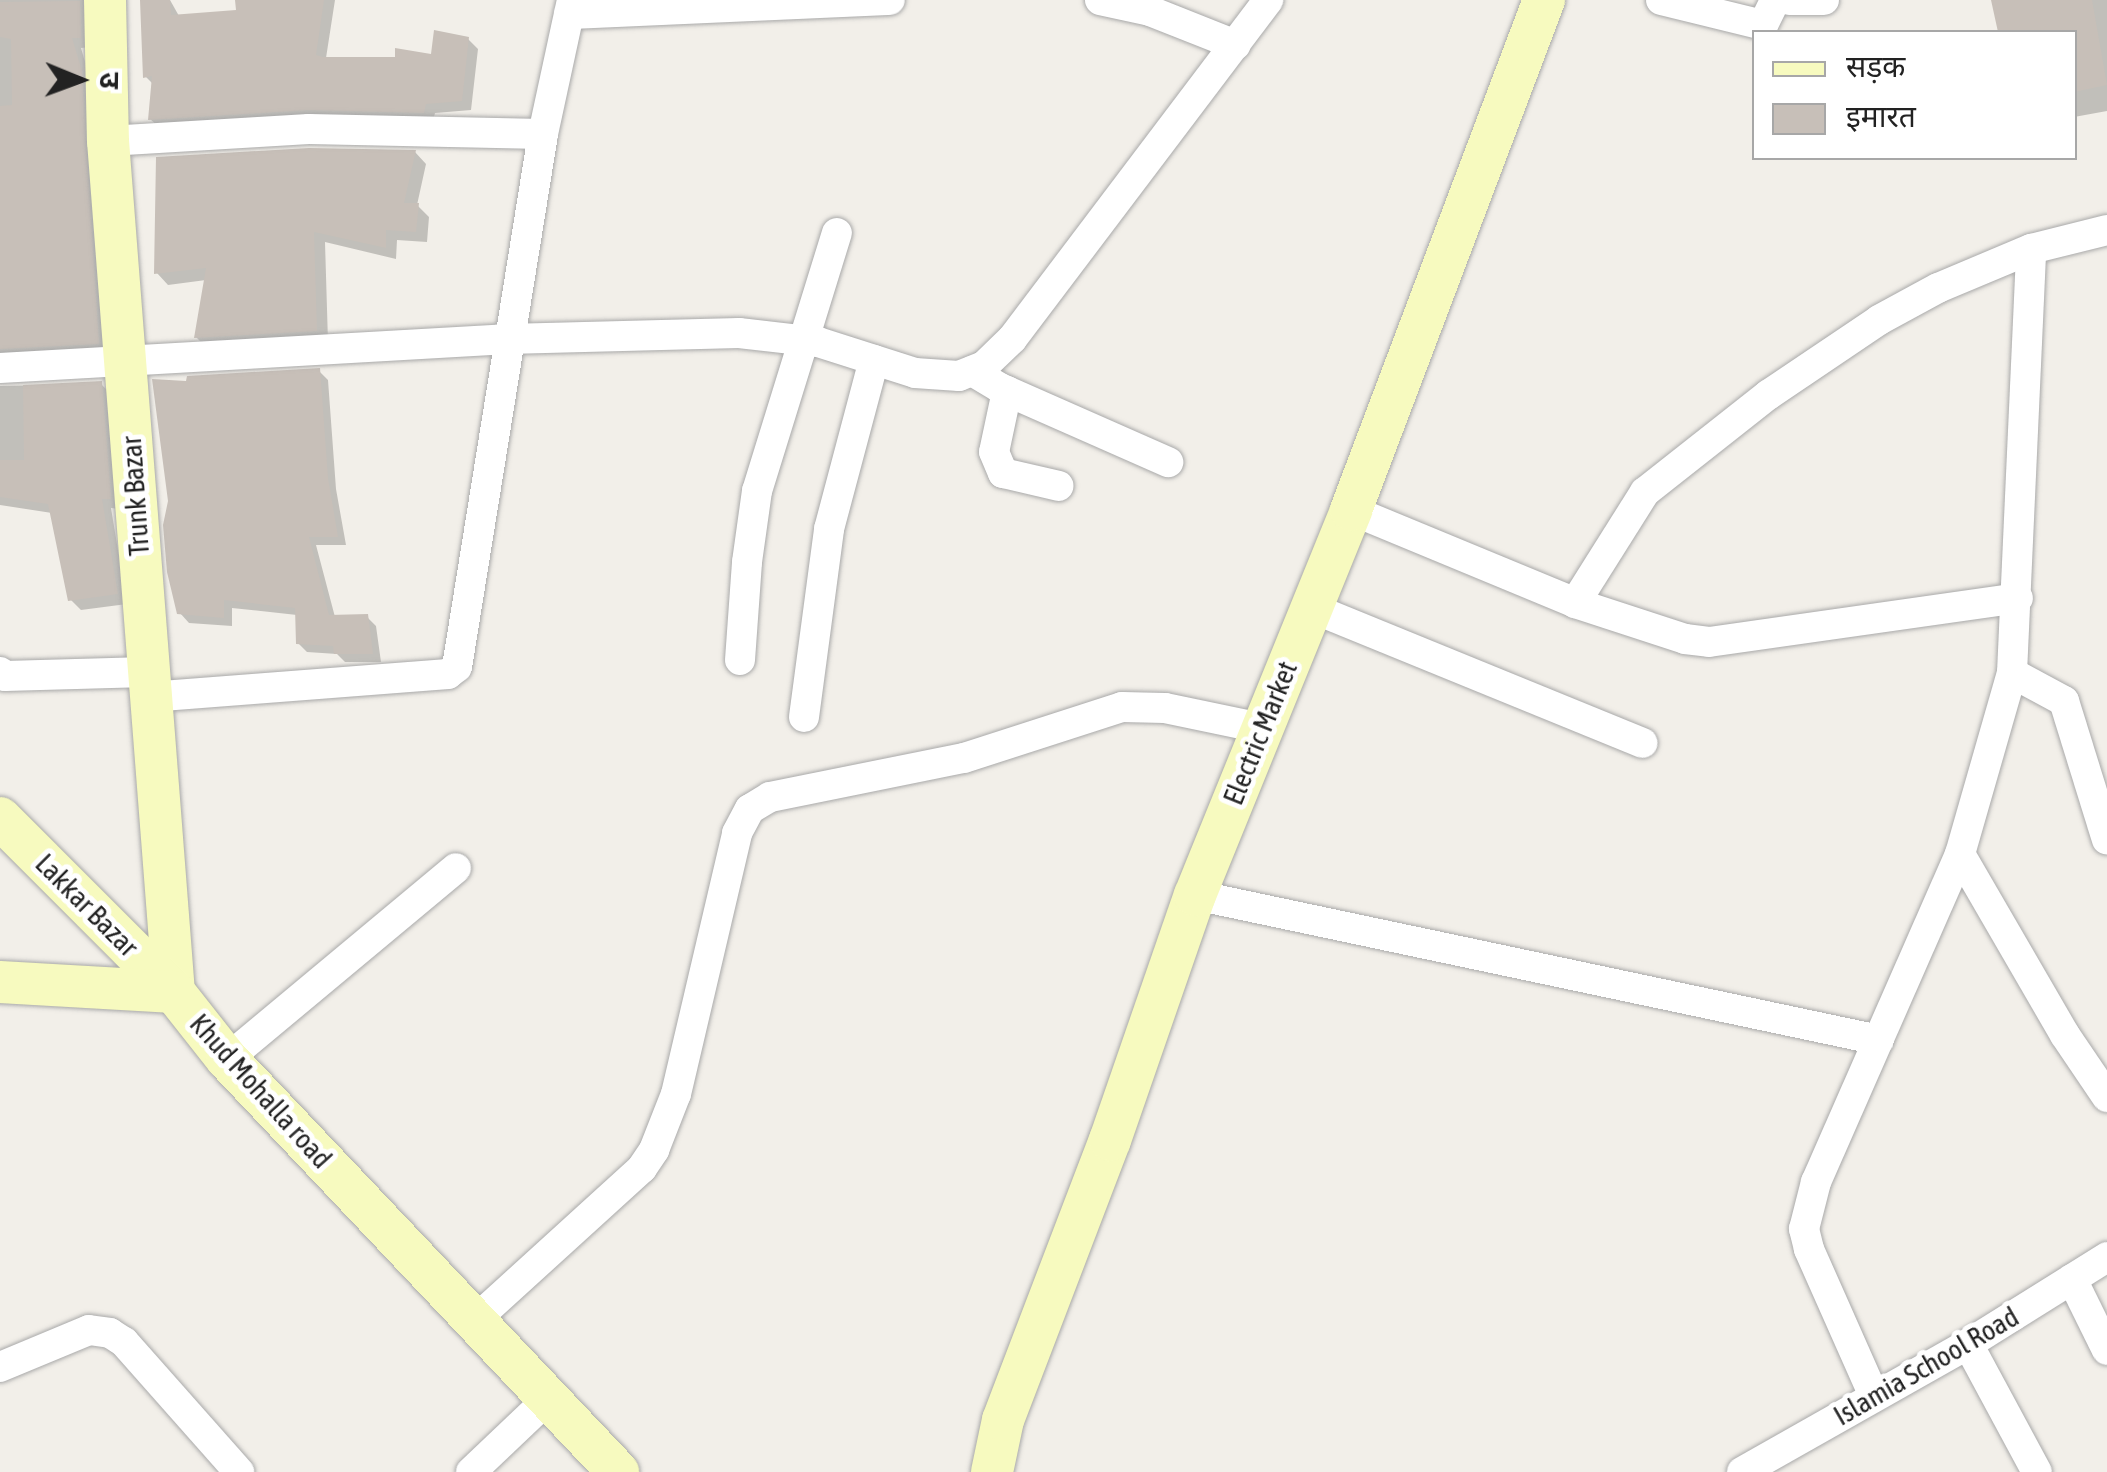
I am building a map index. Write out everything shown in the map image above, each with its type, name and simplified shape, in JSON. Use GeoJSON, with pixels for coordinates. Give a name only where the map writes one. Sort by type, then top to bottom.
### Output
{"type":"FeatureCollection","features":[{"type":"Feature","properties":{"kind":"street","name":"Trunk Bazar"},"geometry":{"type":"LineString","coordinates":[[105,0],[108,141],[174,992]]}},
{"type":"Feature","properties":{"kind":"street"},"geometry":{"type":"LineString","coordinates":[[0,672],[6,676],[148,684],[448,674],[457,667],[542,134],[571,7],[890,0]]}},
{"type":"Feature","properties":{"kind":"street"},"geometry":{"type":"LineString","coordinates":[[1100,0],[1150,11],[1236,45]]}},
{"type":"Feature","properties":{"kind":"street"},"geometry":{"type":"LineString","coordinates":[[0,368],[507,339],[739,333],[804,339],[938,376],[972,371],[1012,339],[1268,0]]}},
{"type":"Feature","properties":{"kind":"street","name":"Electric Market"},"geometry":{"type":"LineString","coordinates":[[992,1472],[1003,1420],[1110,1140],[1195,894],[1351,510],[1544,0]]}},
{"type":"Feature","properties":{"kind":"street"},"geometry":{"type":"LineString","coordinates":[[1661,0],[1762,25],[1774,0]]}},
{"type":"Feature","properties":{"kind":"street"},"geometry":{"type":"LineString","coordinates":[[1789,0],[1824,0]]}},
{"type":"Feature","properties":{"kind":"street"},"geometry":{"type":"LineString","coordinates":[[108,141],[309,129],[542,134]]}},
{"type":"Feature","properties":{"kind":"street"},"geometry":{"type":"LineString","coordinates":[[1576,603],[1627,514],[1678,462],[1879,320],[1938,288],[2031,249],[2107,230]]}},
{"type":"Feature","properties":{"kind":"street"},"geometry":{"type":"LineString","coordinates":[[740,660],[746,562],[758,492],[837,233]]}},
{"type":"Feature","properties":{"kind":"street"},"geometry":{"type":"LineString","coordinates":[[1874,1396],[1808,1249],[1804,1229],[1816,1182],[1960,854],[2012,673],[2031,249]]}},
{"type":"Feature","properties":{"kind":"street"},"geometry":{"type":"LineString","coordinates":[[804,716],[828,529],[874,360]]}},
{"type":"Feature","properties":{"kind":"street"},"geometry":{"type":"LineString","coordinates":[[972,371],[1008,392],[1168,462]]}},
{"type":"Feature","properties":{"kind":"street"},"geometry":{"type":"LineString","coordinates":[[1008,392],[994,452],[1002,473],[1060,486]]}},
{"type":"Feature","properties":{"kind":"street"},"geometry":{"type":"LineString","coordinates":[[1351,510],[1662,635],[1709,642],[2018,598]]}},
{"type":"Feature","properties":{"kind":"street"},"geometry":{"type":"LineString","coordinates":[[1312,608],[1643,744]]}},
{"type":"Feature","properties":{"kind":"street"},"geometry":{"type":"LineString","coordinates":[[2012,673],[2064,701],[2105,822]]}},
{"type":"Feature","properties":{"kind":"street"},"geometry":{"type":"LineString","coordinates":[[474,1321],[642,1168],[654,1150],[676,1094],[737,834],[750,809],[770,798],[964,758],[1122,706],[1165,708],[1261,728]]}},
{"type":"Feature","properties":{"kind":"street","name":"Lakkar Bazar"},"geometry":{"type":"LineString","coordinates":[[0,818],[174,992]]}},
{"type":"Feature","properties":{"kind":"street"},"geometry":{"type":"LineString","coordinates":[[1960,854],[2065,1034],[2107,1097]]}},
{"type":"Feature","properties":{"kind":"street"},"geometry":{"type":"LineString","coordinates":[[227,1058],[456,868]]}},
{"type":"Feature","properties":{"kind":"street"},"geometry":{"type":"LineString","coordinates":[[1195,894],[1879,1040]]}},
{"type":"Feature","properties":{"kind":"street","name":"Khud Mohalla road"},"geometry":{"type":"LineString","coordinates":[[0,982],[174,992],[227,1058],[618,1472]]}},
{"type":"Feature","properties":{"kind":"street","name":"Islamia School Road"},"geometry":{"type":"LineString","coordinates":[[1742,1472],[1968,1344],[2107,1257]]}},
{"type":"Feature","properties":{"kind":"street"},"geometry":{"type":"LineString","coordinates":[[2072,1280],[2107,1350]]}},
{"type":"Feature","properties":{"kind":"street"},"geometry":{"type":"LineString","coordinates":[[0,1367],[89,1330],[110,1333],[124,1342],[239,1472]]}},
{"type":"Feature","properties":{"kind":"street"},"geometry":{"type":"LineString","coordinates":[[1968,1344],[2037,1472]]}},
{"type":"Feature","properties":{"kind":"street"},"geometry":{"type":"LineString","coordinates":[[472,1472],[548,1398]]}},
{"type":"Feature","properties":{"kind":"building"},"geometry":{"type":"Polygon","coordinates":[[[140,0],[170,0],[171,15],[236,10],[235,0],[324,0],[316,55],[323,57],[395,57],[395,48],[431,54],[434,30],[469,37],[462,101],[426,104],[424,113],[308,110],[148,120],[152,76],[143,78],[140,0]]]}},
{"type":"Feature","properties":{"kind":"building"},"geometry":{"type":"Polygon","coordinates":[[[1991,0],[2092,0],[2107,85],[2077,91],[2077,30],[1998,30],[1991,0]]]}},
{"type":"Feature","properties":{"kind":"building"},"geometry":{"type":"Polygon","coordinates":[[[80,1],[81,38],[72,38],[82,71],[99,344],[0,349],[0,106],[12,105],[11,39],[0,37],[0,2],[80,1]]]}},
{"type":"Feature","properties":{"kind":"building"},"geometry":{"type":"Polygon","coordinates":[[[309,148],[416,150],[404,203],[419,203],[416,232],[386,230],[386,248],[314,232],[317,331],[194,338],[206,268],[154,274],[156,157],[309,148]]]}},
{"type":"Feature","properties":{"kind":"building"},"geometry":{"type":"Polygon","coordinates":[[[320,368],[328,478],[338,537],[309,537],[329,615],[368,614],[373,654],[334,654],[333,646],[296,644],[295,608],[224,600],[224,618],[177,614],[167,572],[163,525],[168,501],[152,379],[186,381],[187,376],[320,368]]]}},
{"type":"Feature","properties":{"kind":"building"},"geometry":{"type":"Polygon","coordinates":[[[102,381],[111,499],[102,499],[118,594],[68,601],[48,504],[0,497],[0,460],[24,460],[23,385],[102,381]]]}}]}
